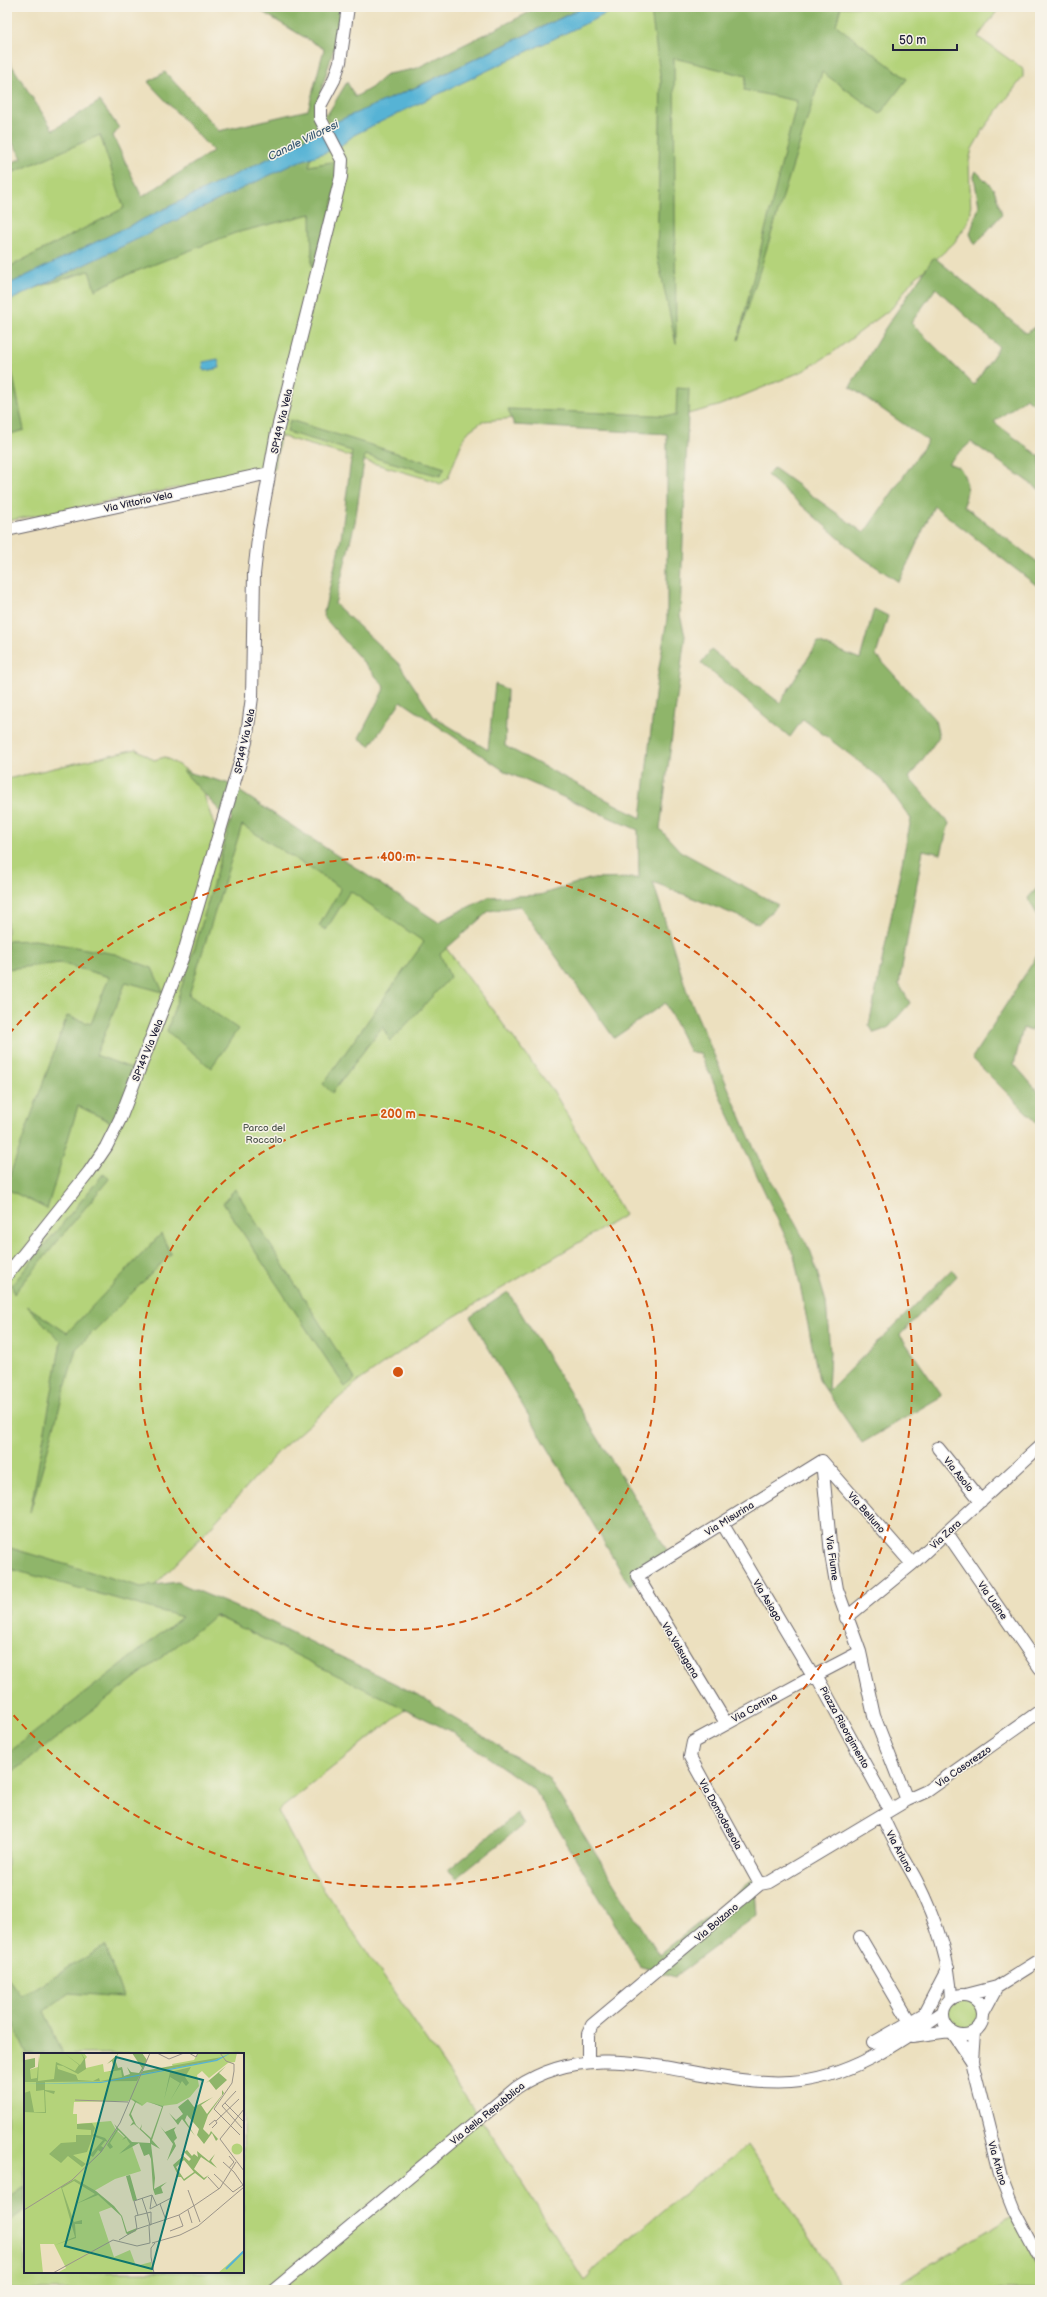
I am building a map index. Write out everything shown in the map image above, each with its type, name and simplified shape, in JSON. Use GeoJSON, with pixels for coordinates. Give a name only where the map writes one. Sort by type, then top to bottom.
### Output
{"type":"FeatureCollection","features":[{"type":"Feature","properties":{"kind":"street","name":"SP149 Via Vela"},"geometry":{"type":"LineString","coordinates":[[7,1275],[89,1172],[106,1147],[120,1119],[183,956],[230,799],[251,716],[254,574],[269,473],[277,432],[341,177],[342,160],[320,118],[320,106],[334,80],[340,62],[348,7]]}},
{"type":"Feature","properties":{"kind":"street","name":"Via Vittorio Vela"},"geometry":{"type":"LineString","coordinates":[[7,530],[269,473]]}},
{"type":"Feature","properties":{"kind":"street","name":"Via Zara"},"geometry":{"type":"LineString","coordinates":[[846,1618],[947,1533],[1040,1446]]}},
{"type":"Feature","properties":{"kind":"street","name":"Via Asolo"},"geometry":{"type":"LineString","coordinates":[[938,1448],[981,1501]]}},
{"type":"Feature","properties":{"kind":"street","name":"Via Misurina"},"geometry":{"type":"LineString","coordinates":[[637,1576],[822,1460]]}},
{"type":"Feature","properties":{"kind":"street","name":"Via Belluno"},"geometry":{"type":"LineString","coordinates":[[822,1460],[912,1564]]}},
{"type":"Feature","properties":{"kind":"street","name":"Via Fiume"},"geometry":{"type":"LineString","coordinates":[[822,1460],[831,1554],[837,1589],[846,1618],[860,1652]]}},
{"type":"Feature","properties":{"kind":"street","name":"Via Asiago"},"geometry":{"type":"LineString","coordinates":[[722,1523],[811,1673],[816,1675]]}},
{"type":"Feature","properties":{"kind":"street","name":"Via Udine"},"geometry":{"type":"LineString","coordinates":[[947,1533],[1040,1668]]}},
{"type":"Feature","properties":{"kind":"street","name":"Via Valsugana"},"geometry":{"type":"LineString","coordinates":[[637,1576],[726,1723]]}},
{"type":"Feature","properties":{"kind":"street","name":"Piazza Risorgimento"},"geometry":{"type":"LineString","coordinates":[[860,1652],[816,1675],[886,1812]]}},
{"type":"Feature","properties":{"kind":"street"},"geometry":{"type":"LineString","coordinates":[[860,1652],[874,1716],[907,1800]]}},
{"type":"Feature","properties":{"kind":"street","name":"Via Cortina"},"geometry":{"type":"LineString","coordinates":[[693,1742],[816,1675]]}},
{"type":"Feature","properties":{"kind":"street","name":"Via Casorezzo"},"geometry":{"type":"LineString","coordinates":[[886,1812],[927,1791],[1040,1711]]}},
{"type":"Feature","properties":{"kind":"street","name":"Via Domodossola"},"geometry":{"type":"LineString","coordinates":[[693,1742],[690,1757],[760,1884]]}},
{"type":"Feature","properties":{"kind":"street","name":"Via Bolzano"},"geometry":{"type":"LineString","coordinates":[[588,2062],[588,2034],[592,2025],[760,1884],[770,1882],[886,1812]]}},
{"type":"Feature","properties":{"kind":"street","name":"Via Arluno"},"geometry":{"type":"LineString","coordinates":[[886,1812],[892,1840],[925,1899],[949,1972],[960,1996]]}},
{"type":"Feature","properties":{"kind":"street"},"geometry":{"type":"LineString","coordinates":[[860,1937],[910,2022]]}},
{"type":"Feature","properties":{"kind":"street"},"geometry":{"type":"LineString","coordinates":[[997,1987],[983,2013],[981,2025],[974,2032],[966,2035],[952,2032],[943,2021],[943,2012],[960,1996],[997,1987],[1040,1960]]}},
{"type":"Feature","properties":{"kind":"street"},"geometry":{"type":"LineString","coordinates":[[873,2043],[924,2014],[949,1972]]}},
{"type":"Feature","properties":{"kind":"street"},"geometry":{"type":"LineString","coordinates":[[960,1996],[978,2002],[983,2013]]}},
{"type":"Feature","properties":{"kind":"street","name":"Via della Repubblica"},"geometry":{"type":"LineString","coordinates":[[274,2290],[516,2088],[542,2075],[588,2062],[626,2061],[760,2081],[792,2082],[826,2076],[842,2071],[872,2057],[906,2037],[943,2012]]}},
{"type":"Feature","properties":{"kind":"street","name":"Via Arluno"},"geometry":{"type":"LineString","coordinates":[[952,2032],[972,2061]]}},
{"type":"Feature","properties":{"kind":"street","name":"Via della Repubblica"},"geometry":{"type":"LineString","coordinates":[[906,2037],[952,2032]]}},
{"type":"Feature","properties":{"kind":"street","name":"Via Arluno"},"geometry":{"type":"LineString","coordinates":[[974,2032],[972,2061],[1001,2177],[1014,2210],[1040,2259]]}},
{"type":"Feature","properties":{"kind":"green space"},"geometry":{"type":"Polygon","coordinates":[[[254,7],[345,7],[343,19],[318,100],[320,127],[309,166],[342,160],[319,267],[312,266],[311,214],[235,233],[124,276],[95,290],[89,271],[7,297],[7,268],[124,208],[100,135],[7,175],[7,165],[22,158],[7,134],[7,58],[53,130],[100,101],[119,128],[113,136],[142,197],[213,151],[148,82],[165,72],[219,131],[308,110],[324,49],[254,7]]]}},
{"type":"Feature","properties":{"kind":"green space"},"geometry":{"type":"Polygon","coordinates":[[[530,7],[584,7],[421,85],[339,122],[331,124],[326,117],[347,82],[355,97],[371,88],[387,74],[415,69],[530,12],[530,7]]]}},
{"type":"Feature","properties":{"kind":"green space"},"geometry":{"type":"Polygon","coordinates":[[[554,7],[1000,7],[978,37],[1023,69],[1023,77],[983,130],[972,149],[969,162],[971,213],[967,224],[954,243],[911,282],[892,308],[832,353],[803,371],[718,406],[669,419],[526,417],[483,421],[470,430],[464,437],[448,478],[440,484],[280,436],[275,469],[7,521],[7,168],[99,127],[128,207],[276,134],[382,90],[554,7]]]}},
{"type":"Feature","properties":{"kind":"green space"},"geometry":{"type":"Polygon","coordinates":[[[658,7],[841,7],[836,25],[907,79],[880,114],[822,72],[738,340],[797,101],[744,90],[746,76],[674,58],[676,344],[657,255],[661,81],[651,11],[658,7]]]}},
{"type":"Feature","properties":{"kind":"green space"},"geometry":{"type":"Polygon","coordinates":[[[976,171],[994,189],[1002,214],[975,245],[970,234],[979,206],[974,176],[976,171]]]}},
{"type":"Feature","properties":{"kind":"green space"},"geometry":{"type":"Polygon","coordinates":[[[934,257],[1026,333],[1040,324],[1040,408],[1026,398],[994,422],[1040,457],[1040,490],[971,442],[948,463],[960,468],[965,478],[966,492],[964,506],[1040,564],[1040,588],[934,506],[899,582],[857,554],[767,475],[774,468],[864,533],[928,441],[850,387],[884,330],[934,257]],[[936,288],[911,323],[974,385],[999,347],[936,288]]]}},
{"type":"Feature","properties":{"kind":"green space"},"geometry":{"type":"Polygon","coordinates":[[[7,347],[24,430],[7,435],[7,347]]]}},
{"type":"Feature","properties":{"kind":"green space"},"geometry":{"type":"Polygon","coordinates":[[[677,388],[689,389],[680,615],[685,636],[660,829],[680,851],[778,905],[758,924],[653,882],[687,992],[757,1155],[811,1252],[826,1302],[830,1352],[828,1391],[952,1269],[957,1276],[900,1335],[942,1396],[862,1443],[819,1380],[794,1255],[700,1053],[690,1052],[665,1003],[614,1038],[520,906],[489,911],[440,954],[450,977],[391,1041],[382,1027],[332,1093],[323,1084],[424,942],[350,891],[326,930],[319,926],[341,888],[242,825],[189,995],[238,1029],[211,1068],[167,1031],[199,934],[232,817],[219,810],[183,771],[227,783],[438,922],[489,897],[540,895],[589,879],[639,878],[638,830],[506,772],[401,701],[370,746],[359,738],[385,687],[323,616],[341,539],[352,451],[287,432],[290,420],[445,468],[440,476],[365,455],[355,522],[335,604],[399,664],[434,717],[488,750],[495,684],[507,690],[505,746],[641,818],[656,686],[667,619],[667,434],[514,425],[508,409],[676,416],[677,388]]]}},
{"type":"Feature","properties":{"kind":"green space"},"geometry":{"type":"Polygon","coordinates":[[[874,609],[888,616],[876,655],[935,720],[939,737],[909,778],[949,823],[941,854],[923,850],[899,984],[910,1003],[888,1028],[874,1033],[869,1025],[911,819],[882,779],[803,719],[790,737],[701,663],[711,650],[780,703],[818,642],[860,659],[874,609]]]}},
{"type":"Feature","properties":{"kind":"green space","name":"Parco del Roccolo"},"geometry":{"type":"Polygon","coordinates":[[[136,749],[154,760],[165,757],[198,777],[215,828],[243,816],[434,932],[554,1092],[625,1215],[432,1330],[356,1383],[280,1450],[206,1532],[149,1592],[164,1594],[227,1621],[407,1708],[278,1811],[302,1857],[497,2143],[584,2281],[595,2268],[670,2204],[748,2145],[845,2290],[7,2290],[7,779],[136,749]]]}},
{"type":"Feature","properties":{"kind":"green space"},"geometry":{"type":"Polygon","coordinates":[[[1040,886],[1040,920],[1028,898],[1040,886]]]}},
{"type":"Feature","properties":{"kind":"green space"},"geometry":{"type":"Polygon","coordinates":[[[35,940],[115,954],[152,968],[163,992],[126,982],[96,1055],[136,1070],[115,1124],[78,1106],[47,1209],[7,1189],[7,1183],[67,1016],[91,1024],[109,977],[60,963],[7,969],[7,941],[35,940]]]}},
{"type":"Feature","properties":{"kind":"green space"},"geometry":{"type":"Polygon","coordinates":[[[1040,951],[1040,1016],[1031,1031],[1023,1028],[1014,1064],[1040,1094],[1040,1126],[972,1058],[1040,951]]]}},
{"type":"Feature","properties":{"kind":"green space"},"geometry":{"type":"Polygon","coordinates":[[[104,1173],[109,1179],[14,1294],[12,1285],[104,1173]]]}},
{"type":"Feature","properties":{"kind":"green space"},"geometry":{"type":"Polygon","coordinates":[[[235,1189],[355,1379],[345,1387],[223,1203],[235,1189]]]}},
{"type":"Feature","properties":{"kind":"green space"},"geometry":{"type":"Polygon","coordinates":[[[161,1234],[171,1254],[76,1349],[30,1512],[61,1342],[27,1306],[67,1333],[161,1234]]]}},
{"type":"Feature","properties":{"kind":"green space"},"geometry":{"type":"Polygon","coordinates":[[[508,1292],[670,1555],[630,1586],[470,1317],[508,1292]]]}},
{"type":"Feature","properties":{"kind":"green space"},"geometry":{"type":"Polygon","coordinates":[[[7,1547],[141,1587],[177,1582],[271,1622],[424,1698],[548,1778],[659,1955],[754,1879],[757,1915],[675,1977],[640,1966],[535,1790],[452,1732],[215,1615],[7,1776],[7,1754],[182,1617],[7,1568],[7,1547]]]}},
{"type":"Feature","properties":{"kind":"green space"},"geometry":{"type":"Polygon","coordinates":[[[517,1813],[524,1824],[457,1878],[448,1870],[517,1813]]]}},
{"type":"Feature","properties":{"kind":"green space"},"geometry":{"type":"Polygon","coordinates":[[[105,1946],[123,1997],[69,1993],[44,2011],[63,2053],[27,2053],[7,2010],[7,1977],[21,1996],[105,1946]]]}},
{"type":"Feature","properties":{"kind":"green space"},"geometry":{"type":"Polygon","coordinates":[[[966,1998],[976,2003],[980,2009],[980,2023],[976,2029],[970,2033],[960,2034],[950,2029],[946,2023],[945,2013],[950,2003],[956,1999],[966,1998]]]}},
{"type":"Feature","properties":{"kind":"green space"},"geometry":{"type":"Polygon","coordinates":[[[24,2187],[24,2211],[7,2223],[7,2199],[24,2187]]]}},
{"type":"Feature","properties":{"kind":"green space"},"geometry":{"type":"Polygon","coordinates":[[[1012,2216],[1040,2270],[1040,2290],[888,2290],[1012,2216]]]}},
{"type":"Feature","properties":{"kind":"water","name":"Canale Villoresi"},"geometry":{"type":"Polygon","coordinates":[[[584,7],[620,7],[354,135],[338,148],[295,163],[7,302],[7,285],[284,151],[326,126],[421,85],[584,7]]]}},
{"type":"Feature","properties":{"kind":"water"},"geometry":{"type":"Polygon","coordinates":[[[218,359],[220,368],[204,371],[203,362],[218,359]]]}}]}
